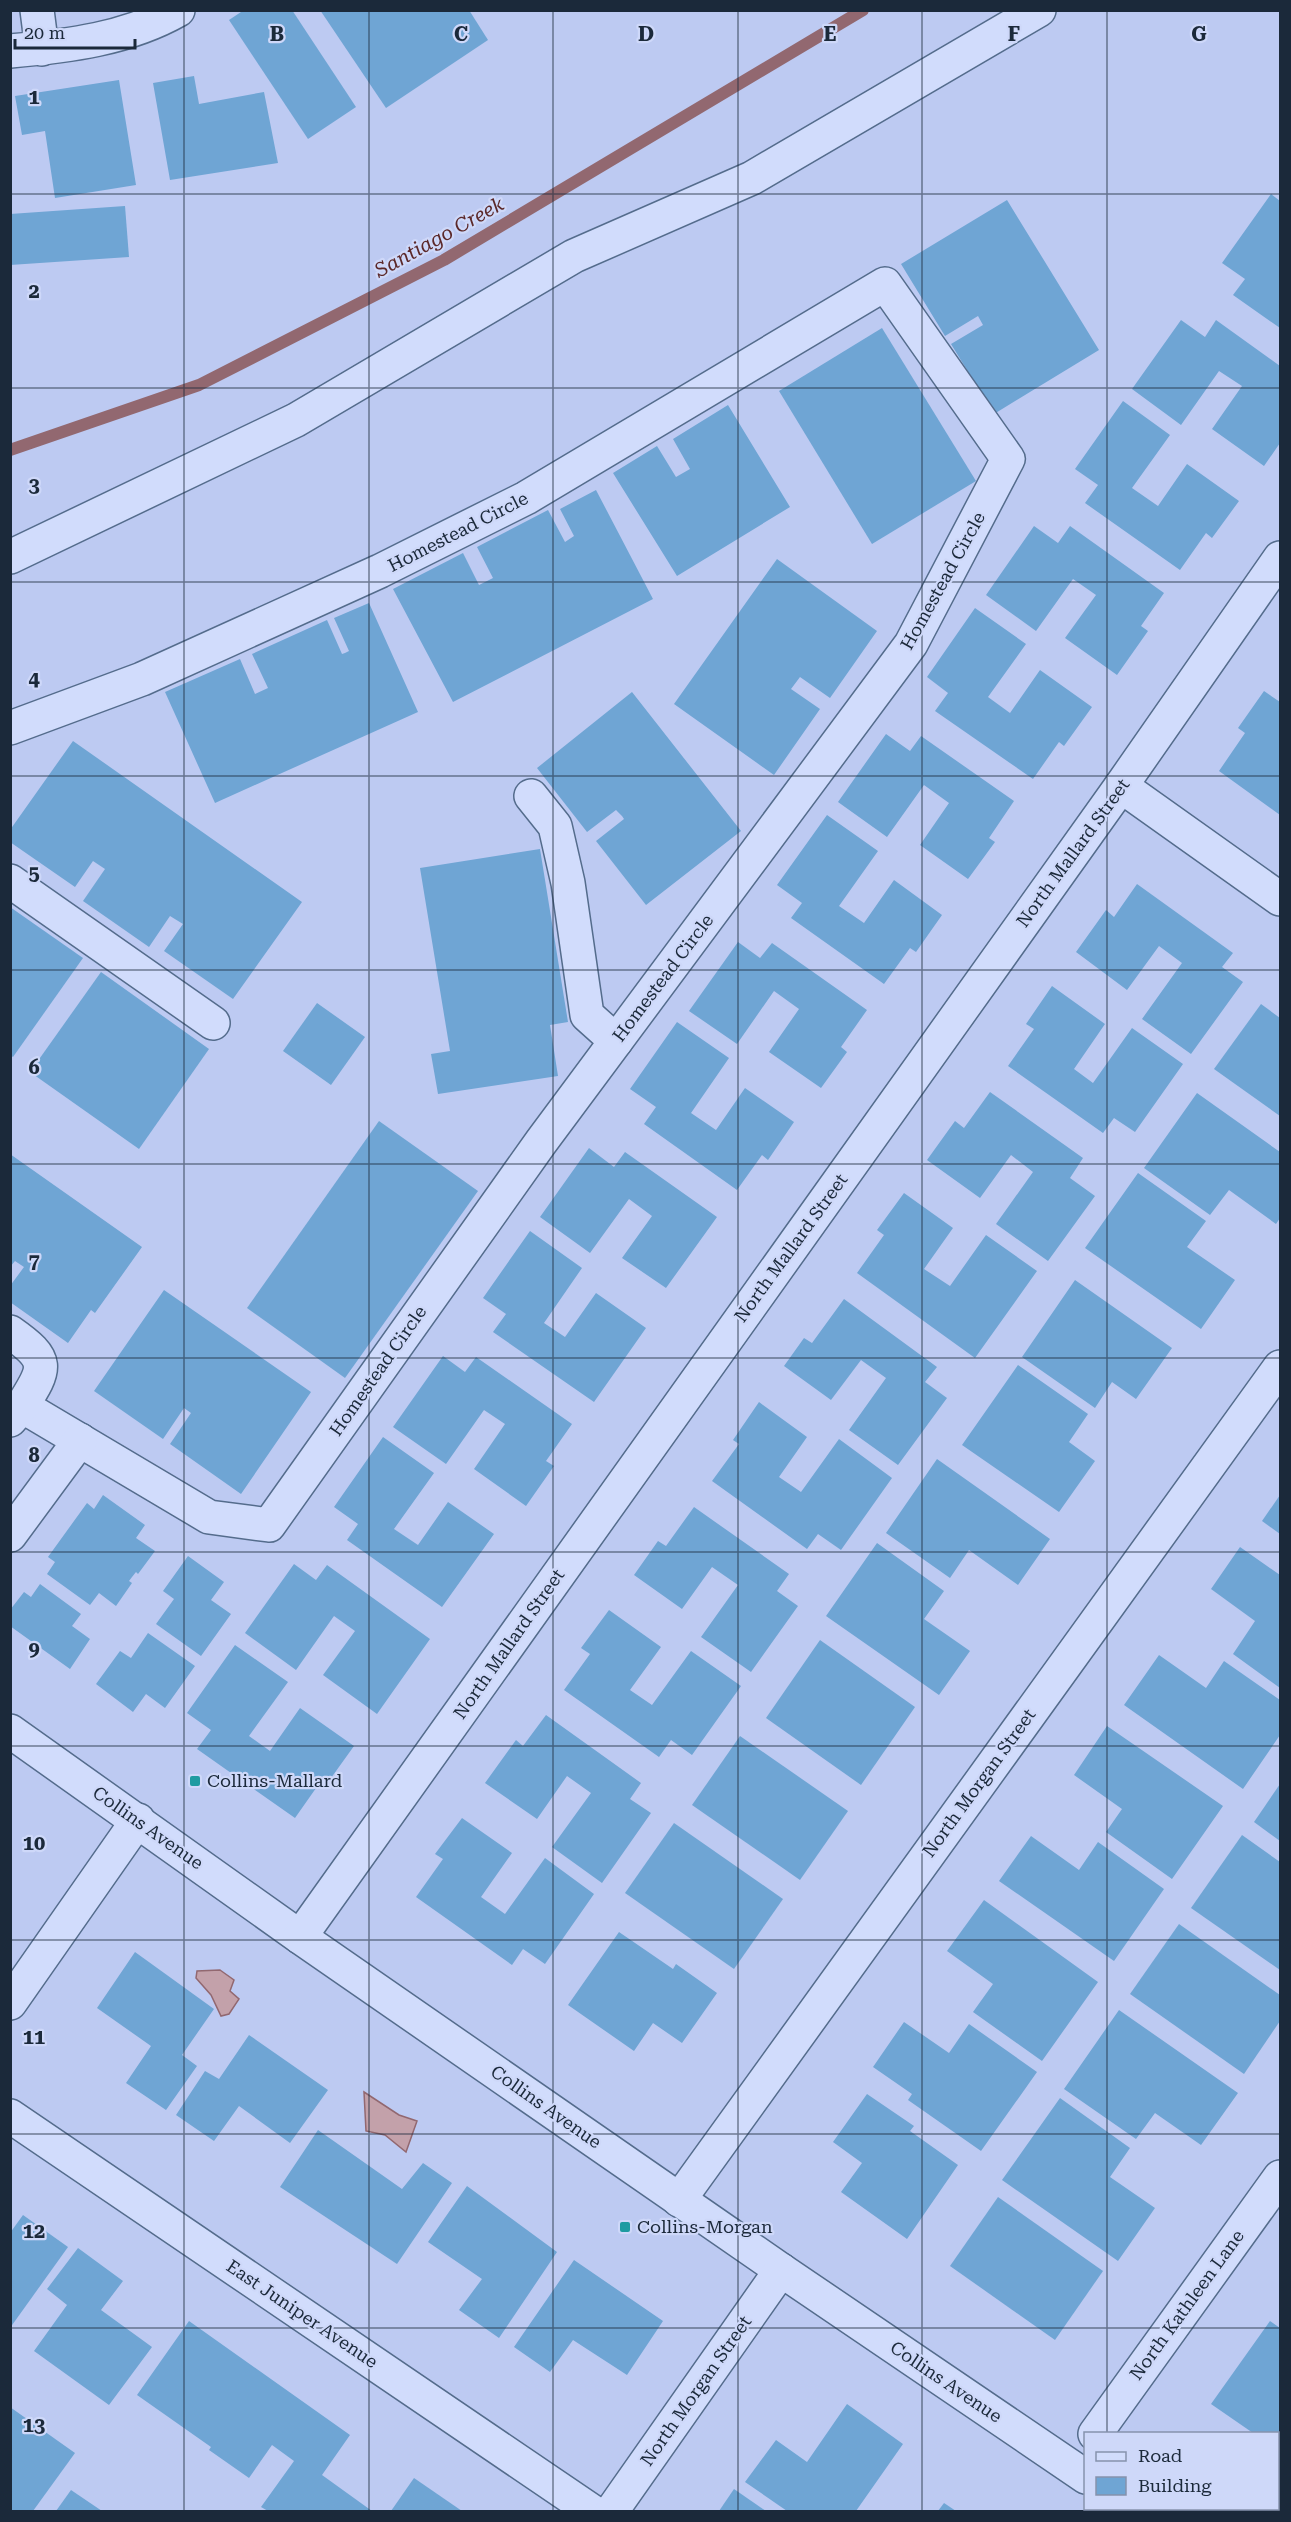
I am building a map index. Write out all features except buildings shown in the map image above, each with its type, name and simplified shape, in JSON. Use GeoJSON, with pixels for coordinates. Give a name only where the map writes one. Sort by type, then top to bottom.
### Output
{"type":"FeatureCollection","features":[{"type":"Feature","properties":{"kind":"street"},"geometry":{"type":"LineString","coordinates":[[37,10],[26,50],[123,34],[178,10]]}},
{"type":"Feature","properties":{"kind":"street"},"geometry":{"type":"LineString","coordinates":[[10,557],[296,420],[574,256],[752,178],[1039,10]]}},
{"type":"Feature","properties":{"kind":"street","name":"Homestead Circle"},"geometry":{"type":"LineString","coordinates":[[10,728],[153,674],[380,571],[526,498],[885,284],[1008,459],[911,644],[541,1142],[268,1525],[209,1517],[80,1440],[16,1413],[39,1380],[41,1363],[34,1349],[10,1332]]}},
{"type":"Feature","properties":{"kind":"street","name":"North Mallard Street"},"geometry":{"type":"LineString","coordinates":[[300,1937],[1281,558]]}},
{"type":"Feature","properties":{"kind":"street"},"geometry":{"type":"LineString","coordinates":[[1121,786],[1281,899]]}},
{"type":"Feature","properties":{"kind":"street"},"geometry":{"type":"LineString","coordinates":[[531,796],[555,826],[568,883],[587,1015],[616,1041]]}},
{"type":"Feature","properties":{"kind":"street"},"geometry":{"type":"LineString","coordinates":[[10,881],[213,1023]]}},
{"type":"Feature","properties":{"kind":"street","name":"North Morgan Street"},"geometry":{"type":"LineString","coordinates":[[679,2200],[1281,1367]]}},
{"type":"Feature","properties":{"kind":"street"},"geometry":{"type":"LineString","coordinates":[[10,1535],[80,1440]]}},
{"type":"Feature","properties":{"kind":"street","name":"Collins Avenue"},"geometry":{"type":"LineString","coordinates":[[10,1731],[300,1937],[781,2270],[1081,2464]]}},
{"type":"Feature","properties":{"kind":"street"},"geometry":{"type":"LineString","coordinates":[[10,2003],[138,1820]]}},
{"type":"Feature","properties":{"kind":"street","name":"East Juniper Avenue"},"geometry":{"type":"LineString","coordinates":[[10,2116],[593,2511]]}},
{"type":"Feature","properties":{"kind":"street","name":"North Kathleen Lane"},"geometry":{"type":"LineString","coordinates":[[1096,2432],[1281,2177]]}},
{"type":"Feature","properties":{"kind":"street","name":"North Morgan Street"},"geometry":{"type":"LineString","coordinates":[[611,2511],[781,2270]]}},
{"type":"Feature","properties":{"kind":"shaded area"},"geometry":{"type":"Polygon","coordinates":[[[220,1970],[234,1980],[230,1991],[239,1999],[229,2014],[221,2016],[211,1995],[196,1978],[197,1971],[220,1970]]]}},
{"type":"Feature","properties":{"kind":"shaded area"},"geometry":{"type":"Polygon","coordinates":[[[364,2092],[399,2115],[417,2121],[406,2152],[385,2135],[366,2131],[364,2092]]]}},
{"type":"Feature","properties":{"kind":"waterway","name":"Santiago Creek"},"geometry":{"type":"LineString","coordinates":[[10,450],[199,385],[444,260],[863,10]]}},
{"type":"Feature","properties":{"kind":"place","name":"Collins-Mallard"},"geometry":{"type":"Point","coordinates":[195,1781]}},
{"type":"Feature","properties":{"kind":"place","name":"Collins-Morgan"},"geometry":{"type":"Point","coordinates":[625,2227]}}]}
